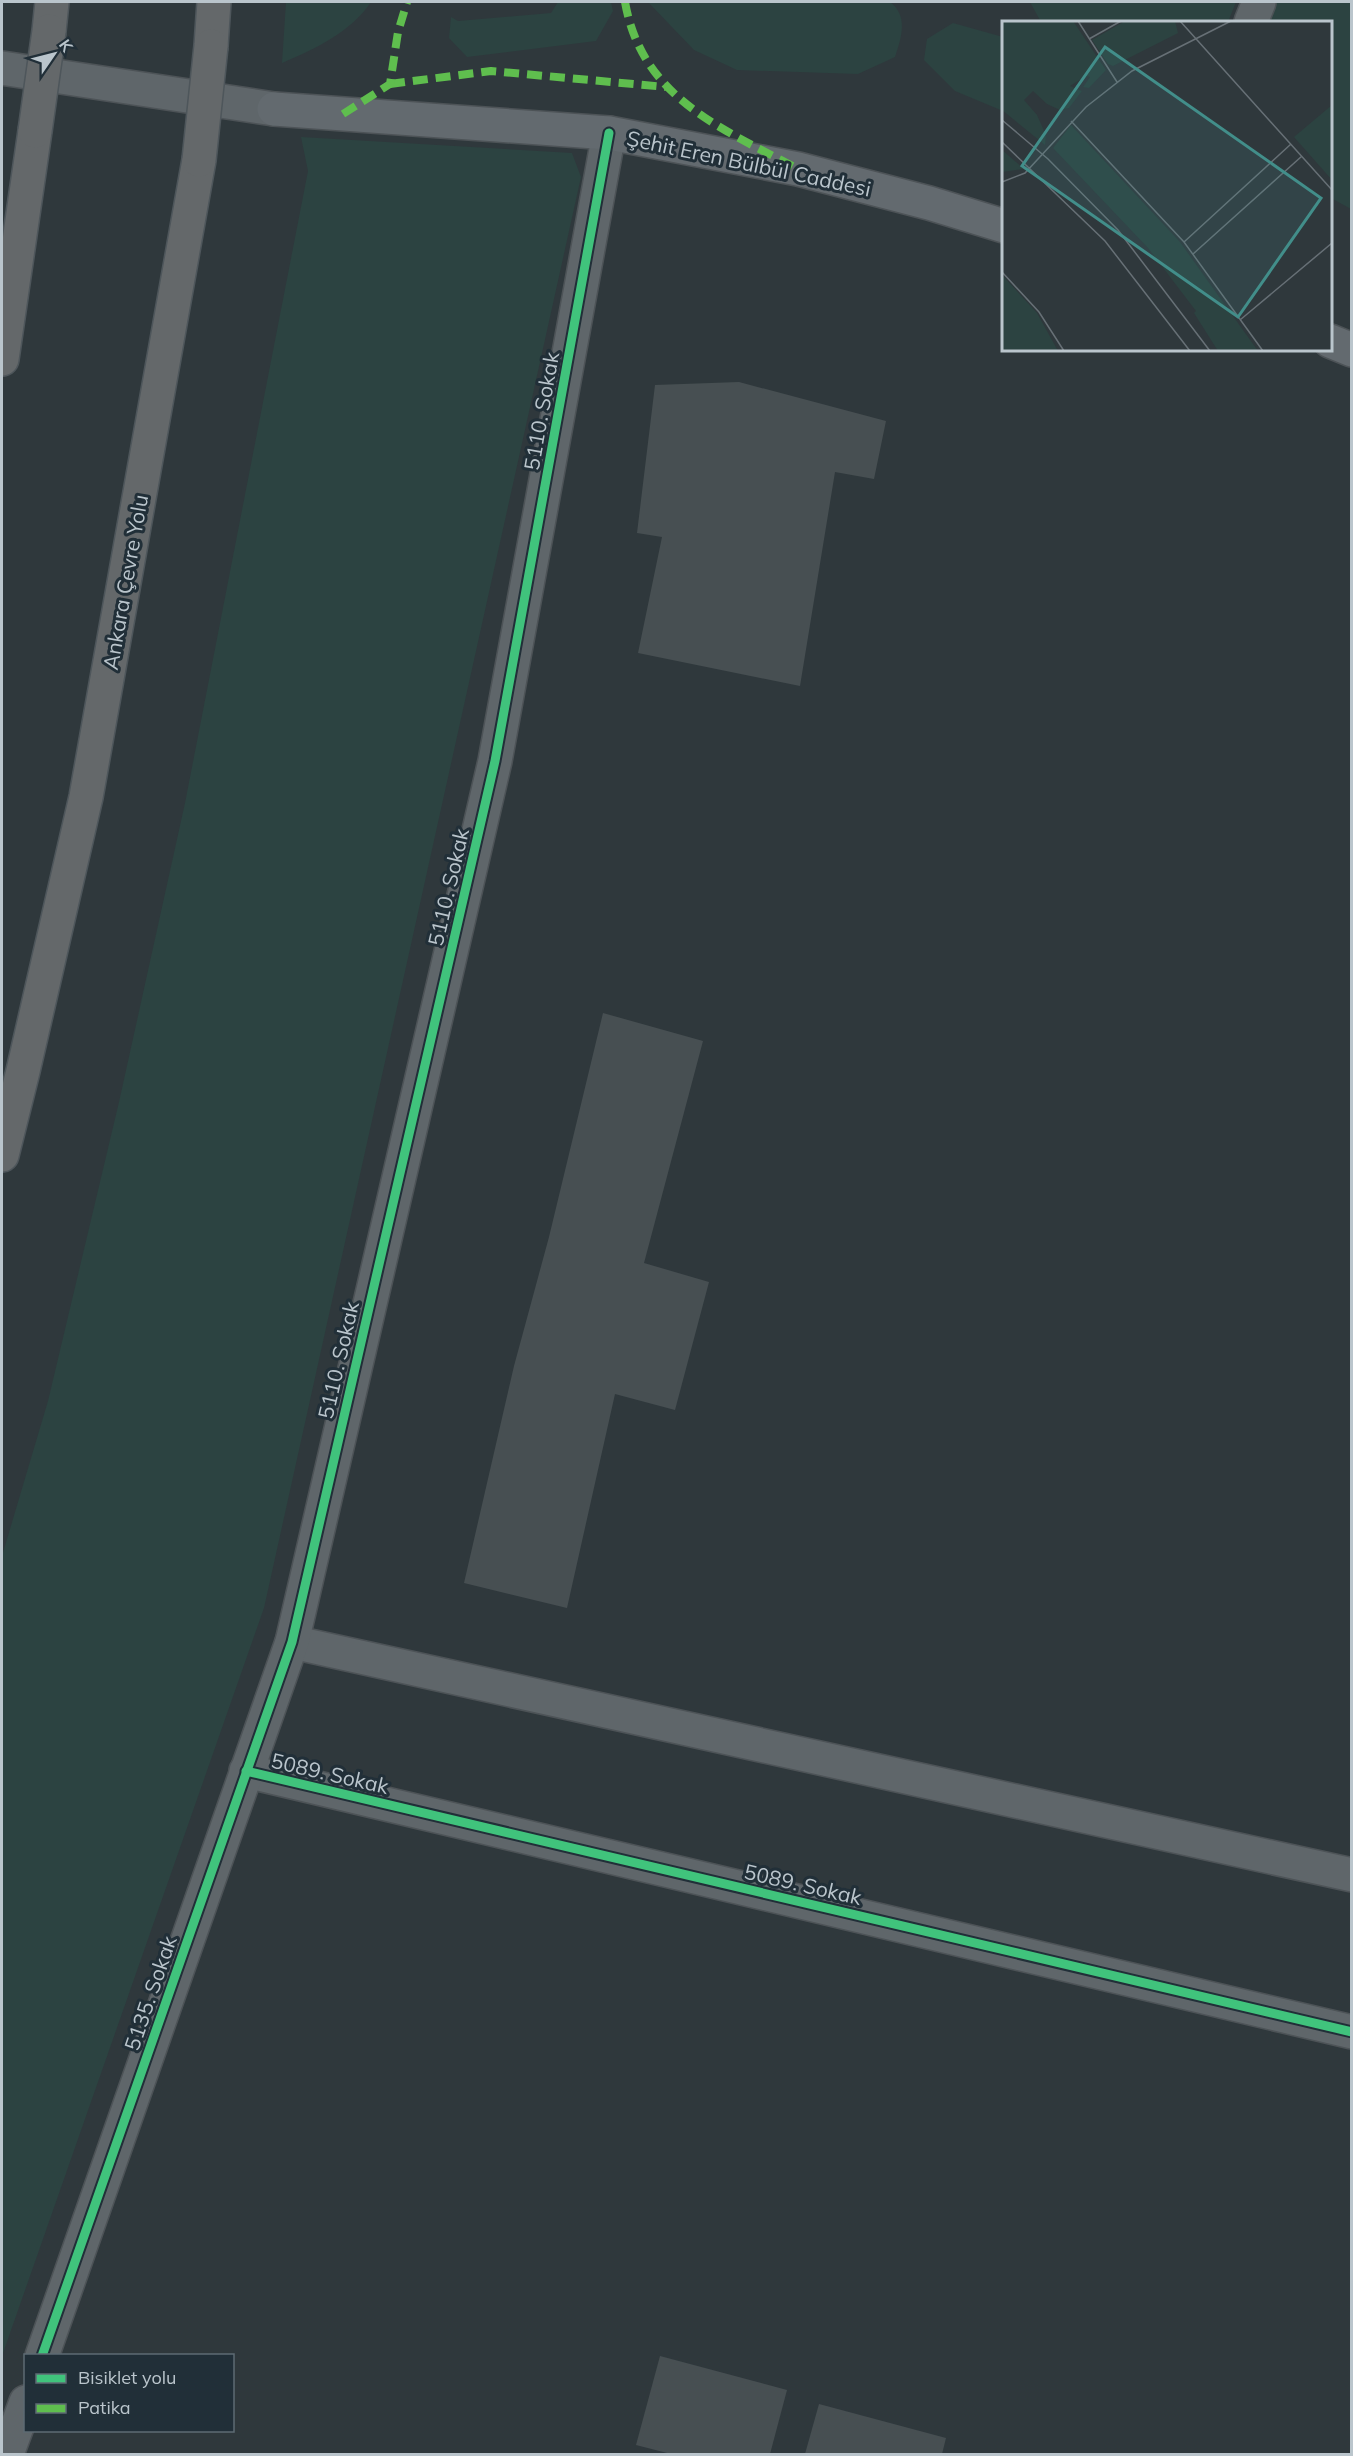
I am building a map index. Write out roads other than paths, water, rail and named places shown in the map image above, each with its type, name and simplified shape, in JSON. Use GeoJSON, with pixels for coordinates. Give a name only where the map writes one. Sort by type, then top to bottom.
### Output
{"type":"FeatureCollection","features":[{"type":"Feature","properties":{"kind":"highway","name":"Ankara Çevre Yolu"},"geometry":{"type":"LineString","coordinates":[[2,1155],[86,797],[199,160],[214,2]]}},
{"type":"Feature","properties":{"kind":"highway"},"geometry":{"type":"LineString","coordinates":[[2,359],[51,16]]}},
{"type":"Feature","properties":{"kind":"street"},"geometry":{"type":"LineString","coordinates":[[1251,21],[1259,2]]}},
{"type":"Feature","properties":{"kind":"street","name":"Şehit Eren Bülbül Caddesi"},"geometry":{"type":"LineString","coordinates":[[2,68],[274,109],[609,133],[798,169],[929,203],[1002,225]]}},
{"type":"Feature","properties":{"kind":"street","name":"5110. Sokak"},"geometry":{"type":"LineString","coordinates":[[291,1642],[495,761],[609,133]]}},
{"type":"Feature","properties":{"kind":"street"},"geometry":{"type":"LineString","coordinates":[[1332,341],[1352,350]]}},
{"type":"Feature","properties":{"kind":"street"},"geometry":{"type":"LineString","coordinates":[[291,1642],[1352,1875]]}},
{"type":"Feature","properties":{"kind":"street","name":"5135. Sokak"},"geometry":{"type":"LineString","coordinates":[[42,2354],[291,1642]]}},
{"type":"Feature","properties":{"kind":"street","name":"5089. Sokak"},"geometry":{"type":"LineString","coordinates":[[246,1771],[1352,2032]]}},
{"type":"Feature","properties":{"kind":"street"},"geometry":{"type":"LineString","coordinates":[[7,2454],[24,2407]]}}]}
